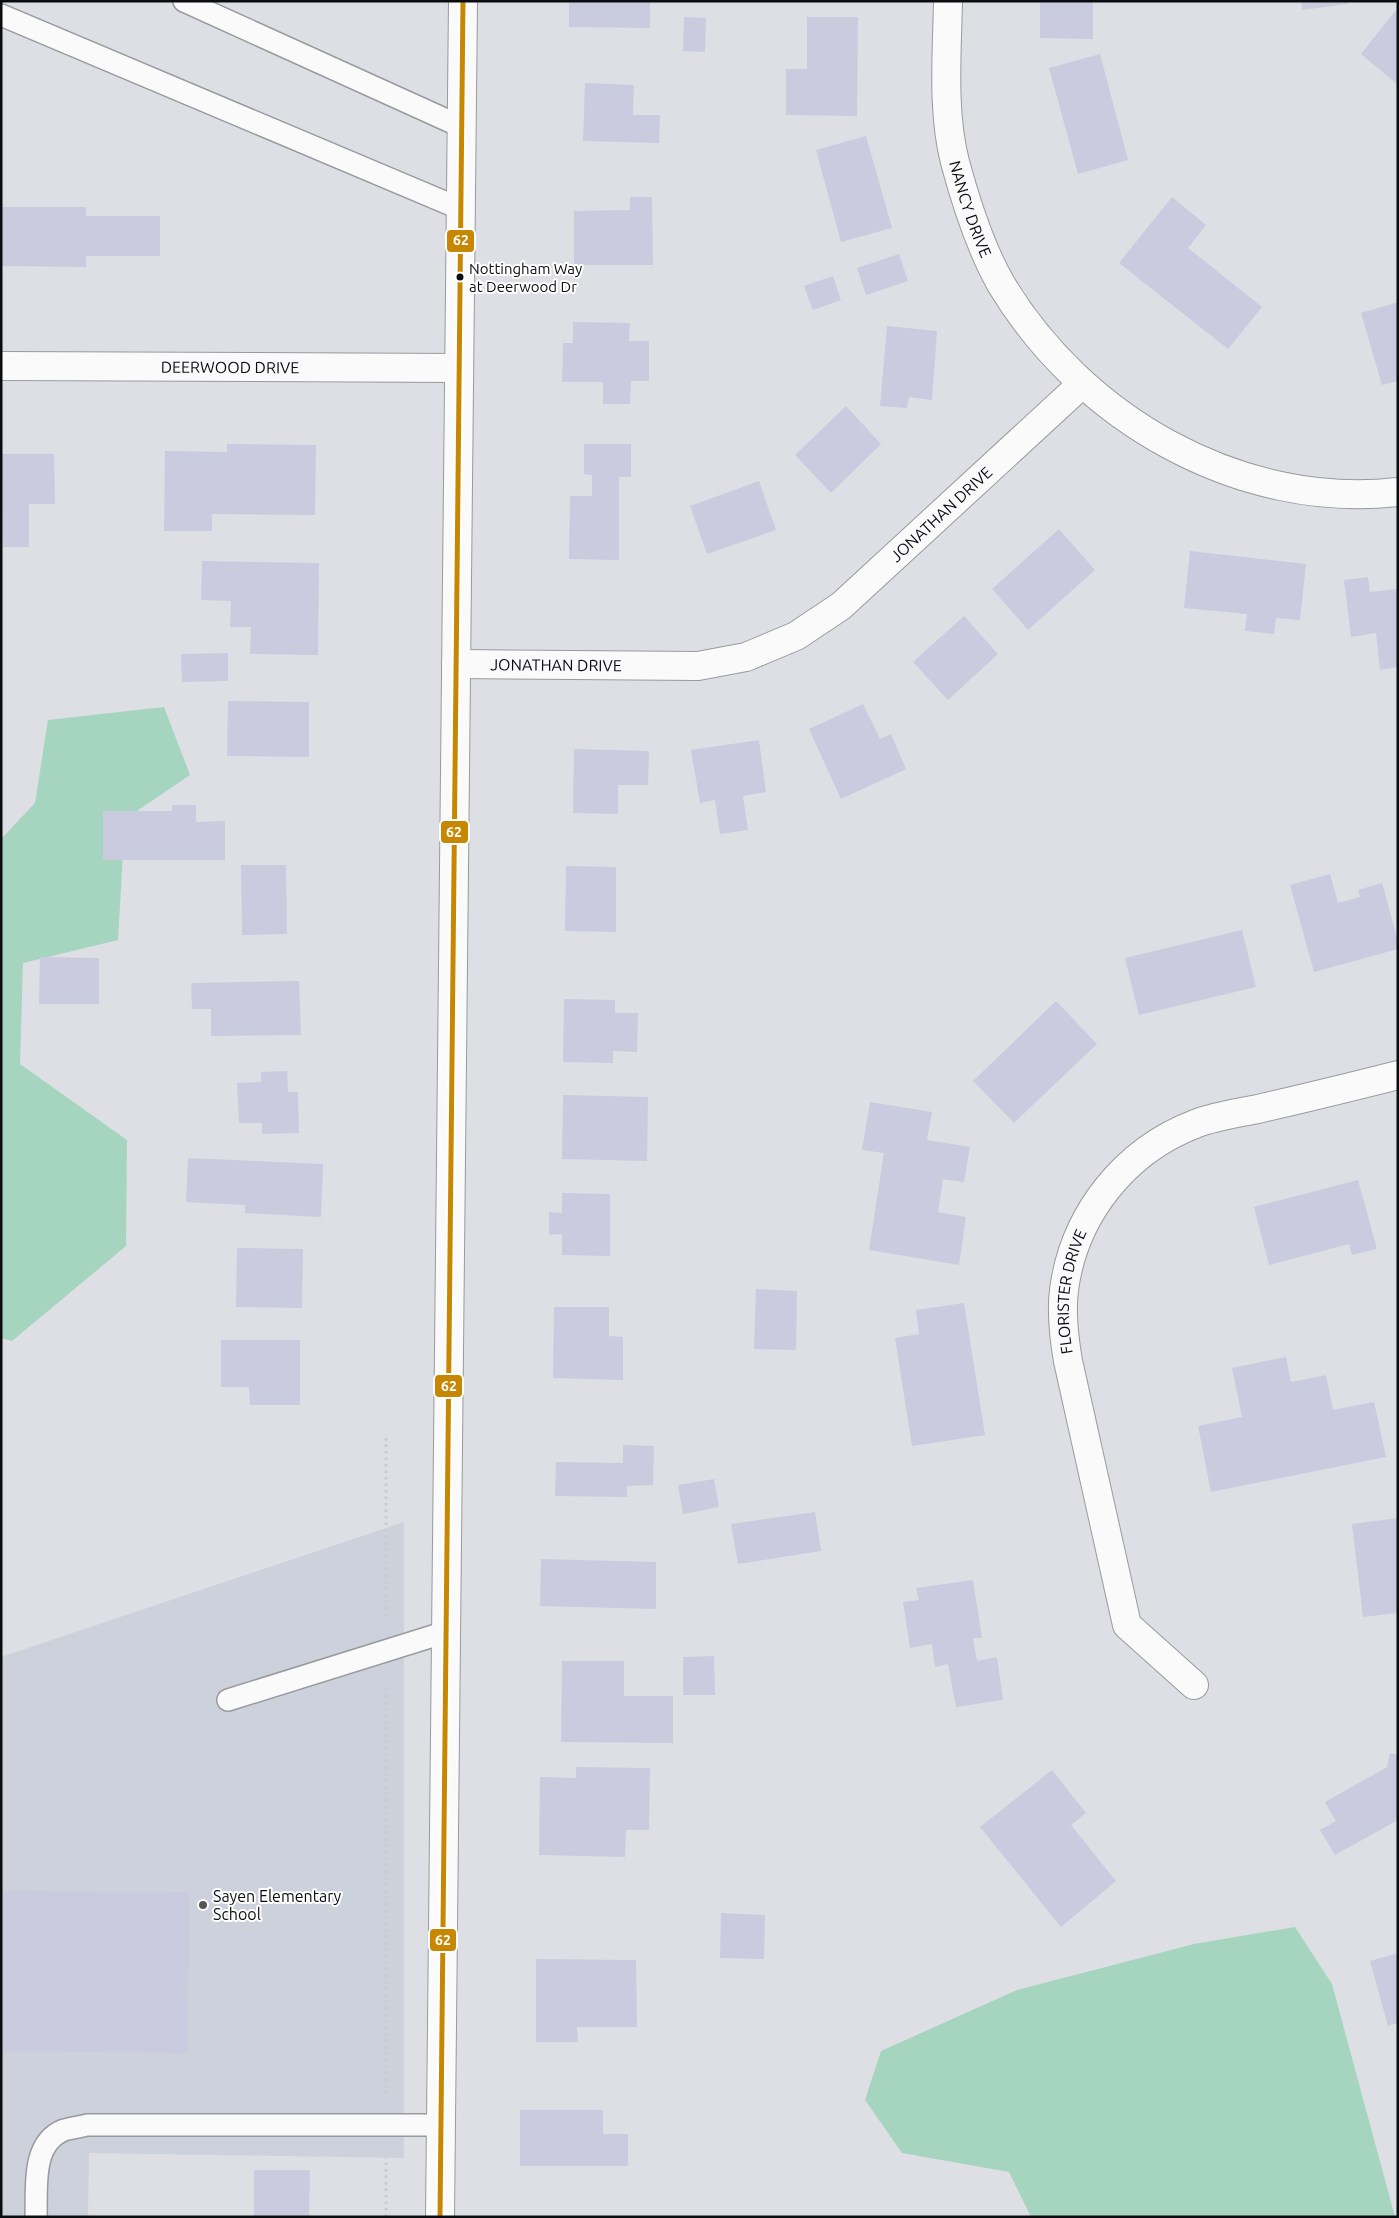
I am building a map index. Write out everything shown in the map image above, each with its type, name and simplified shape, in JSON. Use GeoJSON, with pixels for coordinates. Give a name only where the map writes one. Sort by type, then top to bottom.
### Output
{"type":"FeatureCollection","features":[{"type":"Feature","properties":{"kind":"street"},"geometry":{"type":"LineString","coordinates":[[440,2217],[463,1]]}},
{"type":"Feature","properties":{"kind":"street","name":"NANCY DRIVE"},"geometry":{"type":"LineString","coordinates":[[948,1],[947,103],[955,160],[976,230],[1001,283],[1033,330],[1082,384]]}},
{"type":"Feature","properties":{"kind":"street","name":"DEERWOOD DRIVE"},"geometry":{"type":"LineString","coordinates":[[1,366],[459,368]]}},
{"type":"Feature","properties":{"kind":"street"},"geometry":{"type":"LineString","coordinates":[[1082,384],[1127,420],[1176,449],[1246,477],[1310,491],[1376,495],[1398,492]]}},
{"type":"Feature","properties":{"kind":"street","name":"JONATHAN DRIVE"},"geometry":{"type":"LineString","coordinates":[[456,664],[698,666],[746,657],[796,636],[841,606],[1082,384]]}},
{"type":"Feature","properties":{"kind":"street","name":"FLORISTER DRIVE"},"geometry":{"type":"LineString","coordinates":[[1194,1684],[1127,1624],[1068,1362],[1063,1332],[1064,1291],[1074,1246],[1090,1211],[1120,1172],[1155,1143],[1196,1123],[1398,1076]]}},
{"type":"Feature","properties":{"kind":"lane"},"geometry":{"type":"LineString","coordinates":[[184,1],[462,127]]}},
{"type":"Feature","properties":{"kind":"lane"},"geometry":{"type":"LineString","coordinates":[[1,15],[461,209]]}},
{"type":"Feature","properties":{"kind":"lane"},"geometry":{"type":"LineString","coordinates":[[228,1700],[386,1649],[446,1632]]}},
{"type":"Feature","properties":{"kind":"lane"},"geometry":{"type":"LineString","coordinates":[[36,2217],[38,2166],[47,2142],[63,2131],[87,2125],[441,2125]]}},
{"type":"Feature","properties":{"kind":"path"},"geometry":{"type":"LineString","coordinates":[[386,1436],[386,2217]]}},
{"type":"Feature","properties":{"kind":"shaded area","name":"Sayen Elementary School"},"geometry":{"type":"Polygon","coordinates":[[[404,1522],[404,2158],[89,2153],[88,2217],[1,2217],[1,1657],[404,1522]]]}},
{"type":"Feature","properties":{"kind":"green space"},"geometry":{"type":"Polygon","coordinates":[[[164,707],[190,775],[125,819],[118,940],[23,963],[20,1064],[127,1140],[126,1246],[12,1341],[1,1338],[1,839],[35,803],[48,720],[164,707]]]}},
{"type":"Feature","properties":{"kind":"green space"},"geometry":{"type":"Polygon","coordinates":[[[1295,1927],[1332,1984],[1395,2217],[1031,2217],[1009,2172],[902,2153],[865,2100],[881,2051],[1017,1990],[1194,1944],[1295,1927]]]}},
{"type":"Feature","properties":{"kind":"building"},"geometry":{"type":"Polygon","coordinates":[[[569,1],[650,1],[650,28],[569,27],[569,1]]]}},
{"type":"Feature","properties":{"kind":"building"},"geometry":{"type":"Polygon","coordinates":[[[1040,1],[1093,1],[1093,39],[1040,38],[1040,1]]]}},
{"type":"Feature","properties":{"kind":"building"},"geometry":{"type":"Polygon","coordinates":[[[1301,1],[1347,1],[1348,4],[1302,10],[1301,1]]]}},
{"type":"Feature","properties":{"kind":"building"},"geometry":{"type":"Polygon","coordinates":[[[1395,11],[1398,13],[1398,85],[1361,54],[1395,11]]]}},
{"type":"Feature","properties":{"kind":"building"},"geometry":{"type":"Polygon","coordinates":[[[684,17],[706,18],[705,52],[683,51],[684,17]]]}},
{"type":"Feature","properties":{"kind":"building"},"geometry":{"type":"Polygon","coordinates":[[[807,17],[858,17],[857,116],[786,115],[786,69],[807,69],[807,17]]]}},
{"type":"Feature","properties":{"kind":"building"},"geometry":{"type":"Polygon","coordinates":[[[1100,54],[1128,160],[1078,174],[1049,68],[1100,54]]]}},
{"type":"Feature","properties":{"kind":"building"},"geometry":{"type":"Polygon","coordinates":[[[585,83],[634,85],[633,115],[660,115],[659,143],[583,141],[585,83]]]}},
{"type":"Feature","properties":{"kind":"building"},"geometry":{"type":"Polygon","coordinates":[[[866,136],[892,228],[841,242],[816,150],[866,136]]]}},
{"type":"Feature","properties":{"kind":"building"},"geometry":{"type":"Polygon","coordinates":[[[630,197],[652,197],[653,265],[574,265],[574,211],[630,210],[630,197]]]}},
{"type":"Feature","properties":{"kind":"building"},"geometry":{"type":"Polygon","coordinates":[[[1172,197],[1206,225],[1188,248],[1262,307],[1228,349],[1119,263],[1172,197]]]}},
{"type":"Feature","properties":{"kind":"building"},"geometry":{"type":"Polygon","coordinates":[[[1,207],[86,207],[86,216],[160,216],[160,256],[86,256],[86,267],[1,266],[1,207]]]}},
{"type":"Feature","properties":{"kind":"building"},"geometry":{"type":"Polygon","coordinates":[[[899,254],[908,281],[866,295],[857,268],[899,254]]]}},
{"type":"Feature","properties":{"kind":"building"},"geometry":{"type":"Polygon","coordinates":[[[833,276],[841,300],[813,310],[804,286],[833,276]]]}},
{"type":"Feature","properties":{"kind":"building"},"geometry":{"type":"Polygon","coordinates":[[[1398,302],[1398,381],[1382,385],[1361,313],[1398,302]]]}},
{"type":"Feature","properties":{"kind":"building"},"geometry":{"type":"Polygon","coordinates":[[[573,322],[630,323],[629,341],[649,341],[649,381],[631,381],[630,404],[603,404],[603,382],[562,382],[563,343],[573,343],[573,322]]]}},
{"type":"Feature","properties":{"kind":"building"},"geometry":{"type":"Polygon","coordinates":[[[887,326],[937,331],[932,400],[909,397],[907,408],[880,406],[887,326]]]}},
{"type":"Feature","properties":{"kind":"building"},"geometry":{"type":"Polygon","coordinates":[[[846,406],[881,444],[831,493],[795,455],[846,406]]]}},
{"type":"Feature","properties":{"kind":"building"},"geometry":{"type":"Polygon","coordinates":[[[227,444],[316,445],[315,515],[212,514],[212,531],[164,531],[165,451],[227,452],[227,444]]]}},
{"type":"Feature","properties":{"kind":"building"},"geometry":{"type":"Polygon","coordinates":[[[584,444],[631,444],[631,477],[619,477],[619,560],[569,559],[570,496],[592,496],[592,475],[584,474],[584,444]]]}},
{"type":"Feature","properties":{"kind":"building"},"geometry":{"type":"Polygon","coordinates":[[[2,454],[54,454],[55,504],[29,504],[29,547],[3,547],[2,454]]]}},
{"type":"Feature","properties":{"kind":"building"},"geometry":{"type":"Polygon","coordinates":[[[759,481],[776,530],[707,554],[690,506],[759,481]]]}},
{"type":"Feature","properties":{"kind":"building"},"geometry":{"type":"Polygon","coordinates":[[[1059,529],[1095,570],[1028,630],[992,589],[1059,529]]]}},
{"type":"Feature","properties":{"kind":"building"},"geometry":{"type":"Polygon","coordinates":[[[1190,551],[1306,564],[1300,620],[1276,618],[1274,634],[1245,631],[1247,614],[1184,608],[1190,551]]]}},
{"type":"Feature","properties":{"kind":"building"},"geometry":{"type":"Polygon","coordinates":[[[202,561],[319,563],[318,655],[250,654],[251,627],[230,627],[231,601],[201,600],[202,561]]]}},
{"type":"Feature","properties":{"kind":"building"},"geometry":{"type":"Polygon","coordinates":[[[1368,577],[1370,592],[1398,589],[1398,667],[1380,670],[1376,633],[1351,637],[1344,580],[1368,577]]]}},
{"type":"Feature","properties":{"kind":"building"},"geometry":{"type":"Polygon","coordinates":[[[964,616],[998,654],[948,700],[913,662],[964,616]]]}},
{"type":"Feature","properties":{"kind":"building"},"geometry":{"type":"Polygon","coordinates":[[[228,653],[228,681],[182,682],[181,654],[228,653]]]}},
{"type":"Feature","properties":{"kind":"building"},"geometry":{"type":"Polygon","coordinates":[[[228,701],[309,702],[309,757],[227,756],[228,701]]]}},
{"type":"Feature","properties":{"kind":"building"},"geometry":{"type":"Polygon","coordinates":[[[863,704],[880,739],[891,734],[906,769],[841,799],[809,729],[863,704]]]}},
{"type":"Feature","properties":{"kind":"building"},"geometry":{"type":"Polygon","coordinates":[[[759,740],[766,792],[743,796],[748,830],[720,834],[715,800],[700,803],[691,750],[759,740]]]}},
{"type":"Feature","properties":{"kind":"building"},"geometry":{"type":"Polygon","coordinates":[[[574,749],[649,751],[648,785],[618,785],[618,814],[573,813],[574,749]]]}},
{"type":"Feature","properties":{"kind":"building"},"geometry":{"type":"Polygon","coordinates":[[[172,805],[196,805],[196,822],[225,821],[225,860],[103,860],[103,811],[172,811],[172,805]]]}},
{"type":"Feature","properties":{"kind":"building"},"geometry":{"type":"Polygon","coordinates":[[[241,865],[286,865],[287,934],[242,935],[241,865]]]}},
{"type":"Feature","properties":{"kind":"building"},"geometry":{"type":"Polygon","coordinates":[[[566,866],[616,867],[616,932],[565,931],[566,866]]]}},
{"type":"Feature","properties":{"kind":"building"},"geometry":{"type":"Polygon","coordinates":[[[1330,874],[1338,903],[1360,897],[1358,890],[1382,883],[1398,941],[1398,949],[1314,972],[1290,885],[1330,874]]]}},
{"type":"Feature","properties":{"kind":"building"},"geometry":{"type":"Polygon","coordinates":[[[1242,930],[1256,987],[1139,1015],[1125,958],[1242,930]]]}},
{"type":"Feature","properties":{"kind":"building"},"geometry":{"type":"Polygon","coordinates":[[[40,957],[99,958],[99,1004],[39,1004],[40,957]]]}},
{"type":"Feature","properties":{"kind":"building"},"geometry":{"type":"Polygon","coordinates":[[[299,981],[301,1035],[211,1036],[211,1009],[192,1009],[191,983],[299,981]]]}},
{"type":"Feature","properties":{"kind":"building"},"geometry":{"type":"Polygon","coordinates":[[[564,999],[615,1000],[615,1013],[638,1013],[637,1052],[613,1051],[613,1063],[563,1062],[564,999]]]}},
{"type":"Feature","properties":{"kind":"building"},"geometry":{"type":"Polygon","coordinates":[[[1056,1001],[1097,1044],[1014,1123],[973,1081],[1056,1001]]]}},
{"type":"Feature","properties":{"kind":"building"},"geometry":{"type":"Polygon","coordinates":[[[287,1071],[288,1092],[298,1092],[299,1133],[262,1134],[262,1123],[239,1123],[237,1083],[261,1082],[261,1072],[287,1071]]]}},
{"type":"Feature","properties":{"kind":"building"},"geometry":{"type":"Polygon","coordinates":[[[563,1095],[648,1097],[647,1161],[562,1159],[563,1095]]]}},
{"type":"Feature","properties":{"kind":"building"},"geometry":{"type":"Polygon","coordinates":[[[870,1102],[932,1112],[927,1140],[970,1147],[964,1182],[943,1179],[938,1212],[966,1217],[959,1265],[869,1250],[884,1153],[862,1150],[870,1102]]]}},
{"type":"Feature","properties":{"kind":"building"},"geometry":{"type":"Polygon","coordinates":[[[188,1158],[323,1164],[321,1217],[245,1213],[245,1205],[186,1202],[188,1158]]]}},
{"type":"Feature","properties":{"kind":"building"},"geometry":{"type":"Polygon","coordinates":[[[1358,1180],[1377,1249],[1352,1255],[1349,1244],[1269,1265],[1254,1207],[1358,1180]]]}},
{"type":"Feature","properties":{"kind":"building"},"geometry":{"type":"Polygon","coordinates":[[[562,1193],[610,1194],[610,1256],[562,1255],[562,1234],[549,1235],[549,1212],[562,1213],[562,1193]]]}},
{"type":"Feature","properties":{"kind":"building"},"geometry":{"type":"Polygon","coordinates":[[[237,1248],[303,1249],[302,1308],[236,1307],[237,1248]]]}},
{"type":"Feature","properties":{"kind":"building"},"geometry":{"type":"Polygon","coordinates":[[[756,1289],[797,1291],[796,1350],[754,1349],[756,1289]]]}},
{"type":"Feature","properties":{"kind":"building"},"geometry":{"type":"Polygon","coordinates":[[[964,1303],[985,1435],[912,1446],[895,1338],[919,1334],[916,1310],[964,1303]]]}},
{"type":"Feature","properties":{"kind":"building"},"geometry":{"type":"Polygon","coordinates":[[[554,1307],[609,1307],[609,1336],[623,1337],[623,1380],[553,1378],[554,1307]]]}},
{"type":"Feature","properties":{"kind":"building"},"geometry":{"type":"Polygon","coordinates":[[[221,1340],[300,1340],[300,1405],[250,1405],[249,1387],[221,1387],[221,1340]]]}},
{"type":"Feature","properties":{"kind":"building"},"geometry":{"type":"Polygon","coordinates":[[[1286,1357],[1291,1382],[1326,1375],[1333,1410],[1374,1402],[1386,1457],[1211,1492],[1198,1426],[1242,1417],[1232,1368],[1286,1357]]]}},
{"type":"Feature","properties":{"kind":"building"},"geometry":{"type":"Polygon","coordinates":[[[623,1445],[654,1446],[653,1485],[627,1486],[627,1497],[555,1496],[556,1462],[623,1463],[623,1445]]]}},
{"type":"Feature","properties":{"kind":"building"},"geometry":{"type":"Polygon","coordinates":[[[714,1479],[719,1507],[683,1514],[678,1485],[714,1479]]]}},
{"type":"Feature","properties":{"kind":"building"},"geometry":{"type":"Polygon","coordinates":[[[815,1512],[821,1551],[738,1564],[731,1524],[815,1512]]]}},
{"type":"Feature","properties":{"kind":"building"},"geometry":{"type":"Polygon","coordinates":[[[1398,1518],[1398,1613],[1363,1617],[1352,1524],[1398,1518]]]}},
{"type":"Feature","properties":{"kind":"building"},"geometry":{"type":"Polygon","coordinates":[[[541,1559],[656,1562],[656,1609],[540,1606],[541,1559]]]}},
{"type":"Feature","properties":{"kind":"building"},"geometry":{"type":"Polygon","coordinates":[[[973,1580],[982,1638],[973,1638],[977,1661],[997,1657],[1003,1700],[956,1707],[948,1664],[935,1667],[932,1644],[910,1648],[903,1602],[919,1600],[916,1588],[973,1580]]]}},
{"type":"Feature","properties":{"kind":"building"},"geometry":{"type":"Polygon","coordinates":[[[714,1656],[715,1695],[683,1695],[683,1657],[714,1656]]]}},
{"type":"Feature","properties":{"kind":"building"},"geometry":{"type":"Polygon","coordinates":[[[562,1661],[624,1661],[624,1696],[673,1696],[673,1743],[561,1742],[562,1661]]]}},
{"type":"Feature","properties":{"kind":"building"},"geometry":{"type":"Polygon","coordinates":[[[1390,1753],[1398,1755],[1398,1820],[1335,1855],[1320,1830],[1336,1821],[1325,1802],[1387,1767],[1390,1753]]]}},
{"type":"Feature","properties":{"kind":"building"},"geometry":{"type":"Polygon","coordinates":[[[576,1767],[650,1768],[649,1830],[626,1830],[625,1857],[539,1855],[540,1777],[576,1778],[576,1767]]]}},
{"type":"Feature","properties":{"kind":"building"},"geometry":{"type":"Polygon","coordinates":[[[1052,1770],[1086,1813],[1071,1825],[1116,1881],[1061,1927],[980,1827],[1052,1770]]]}},
{"type":"Feature","properties":{"kind":"building"},"geometry":{"type":"Polygon","coordinates":[[[1,1891],[189,1892],[188,2053],[1,2051],[1,1891]]]}},
{"type":"Feature","properties":{"kind":"building"},"geometry":{"type":"Polygon","coordinates":[[[721,1913],[765,1915],[764,1959],[720,1958],[721,1913]]]}},
{"type":"Feature","properties":{"kind":"building"},"geometry":{"type":"Polygon","coordinates":[[[1398,1953],[1398,2023],[1388,2026],[1370,1961],[1398,1953]]]}},
{"type":"Feature","properties":{"kind":"building"},"geometry":{"type":"Polygon","coordinates":[[[536,1959],[636,1960],[637,2027],[577,2027],[578,2042],[536,2042],[536,1959]]]}},
{"type":"Feature","properties":{"kind":"building"},"geometry":{"type":"Polygon","coordinates":[[[520,2110],[603,2110],[603,2134],[628,2134],[628,2166],[520,2166],[520,2110]]]}},
{"type":"Feature","properties":{"kind":"building"},"geometry":{"type":"Polygon","coordinates":[[[254,2170],[310,2170],[309,2217],[254,2217],[254,2170]]]}},
{"type":"Feature","properties":{"kind":"transit line","name":"62"},"geometry":{"type":"LineString","coordinates":[[440,2217],[463,1]]}},
{"type":"Feature","properties":{"kind":"place","name":"Nottingham Way at Deerwood Dr"},"geometry":{"type":"Point","coordinates":[460,277]}},
{"type":"Feature","properties":{"kind":"place","name":"Sayen Elementary School"},"geometry":{"type":"Point","coordinates":[203,1905]}}]}
